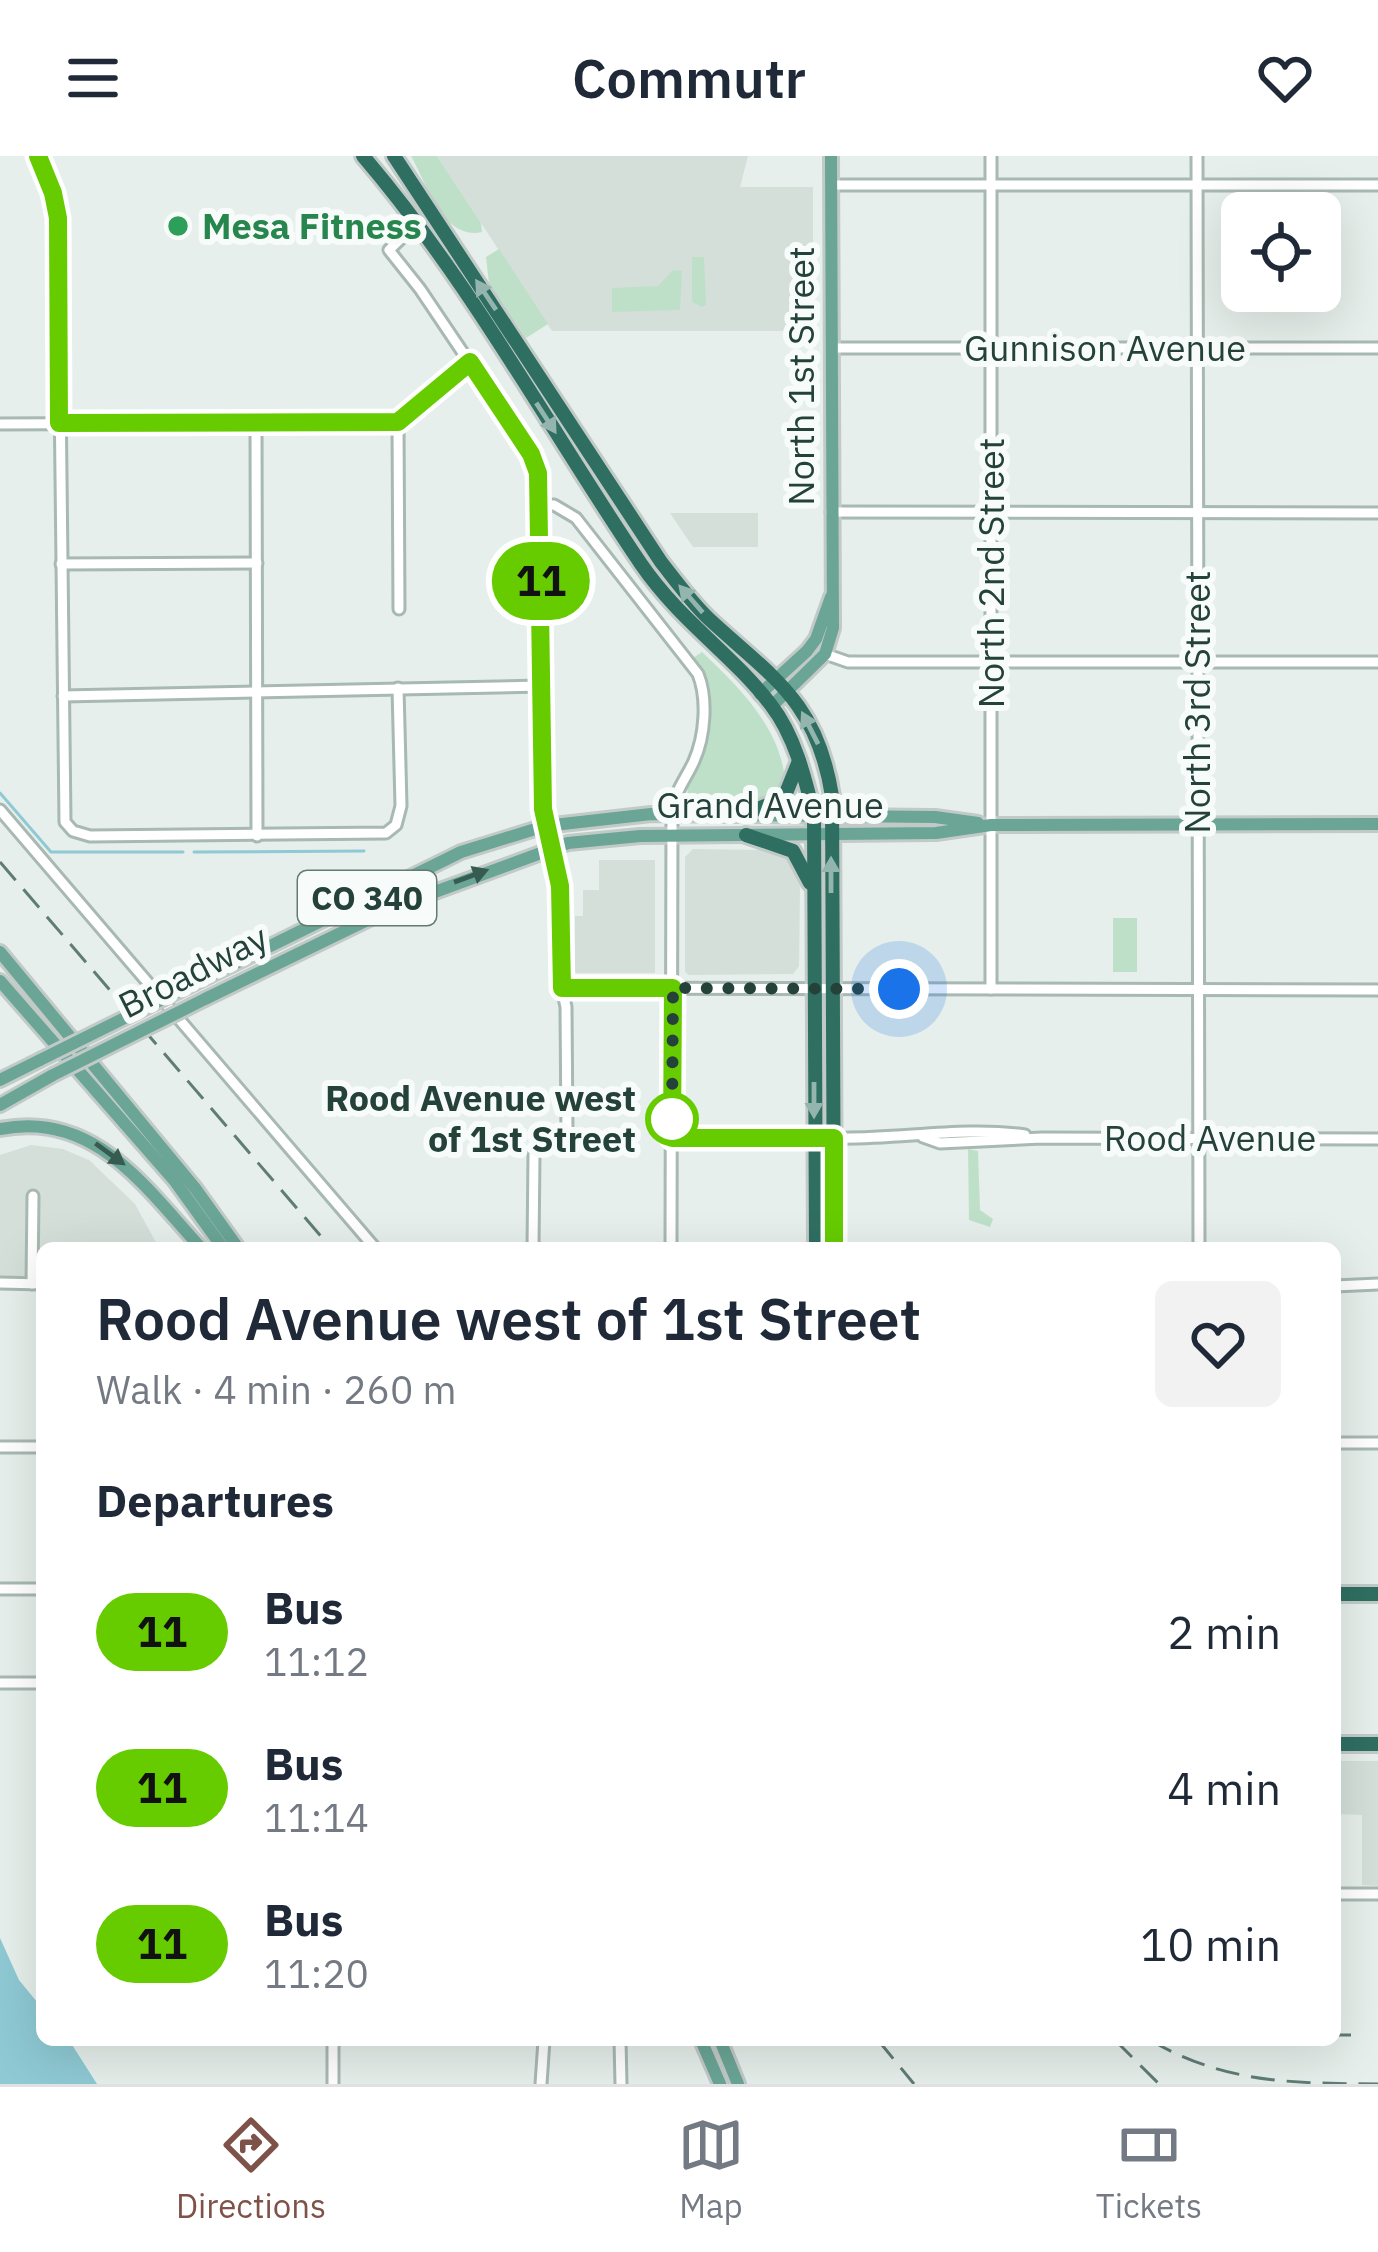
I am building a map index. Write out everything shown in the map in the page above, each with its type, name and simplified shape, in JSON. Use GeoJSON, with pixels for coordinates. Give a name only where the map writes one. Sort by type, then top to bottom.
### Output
{"type":"FeatureCollection","features":[{"type":"Feature","properties":{"kind":"highway"},"geometry":{"type":"LineString","coordinates":[[363,156],[417,223],[643,566],[689,624],[772,706],[799,761],[814,815],[816,1242]]}},
{"type":"Feature","properties":{"kind":"highway"},"geometry":{"type":"LineString","coordinates":[[394,156],[661,562],[706,616],[777,679],[816,738],[830,781],[832,815],[834,1242]]}},
{"type":"Feature","properties":{"kind":"highway"},"geometry":{"type":"LineString","coordinates":[[746,814],[784,798],[799,761]]}},
{"type":"Feature","properties":{"kind":"highway"},"geometry":{"type":"LineString","coordinates":[[746,835],[793,851],[814,894]]}},
{"type":"Feature","properties":{"kind":"highway"},"geometry":{"type":"LineString","coordinates":[[1341,1594],[1378,1594]]}},
{"type":"Feature","properties":{"kind":"highway"},"geometry":{"type":"LineString","coordinates":[[1341,1744],[1378,1744]]}},
{"type":"Feature","properties":{"kind":"main road","name":"North 1st Street"},"geometry":{"type":"LineString","coordinates":[[826,654],[833,628],[831,156]]}},
{"type":"Feature","properties":{"kind":"main road","name":"North 1st Street"},"geometry":{"type":"LineString","coordinates":[[760,694],[816,639],[831,596]]}},
{"type":"Feature","properties":{"kind":"main road"},"geometry":{"type":"LineString","coordinates":[[772,706],[826,654]]}},
{"type":"Feature","properties":{"kind":"main road","name":"CO 340"},"geometry":{"type":"LineString","coordinates":[[544,826],[611,816],[832,815]]}},
{"type":"Feature","properties":{"kind":"main road","name":"Grand Avenue"},"geometry":{"type":"LineString","coordinates":[[832,815],[935,817],[991,825]]}},
{"type":"Feature","properties":{"kind":"main road","name":"Grand Avenue"},"geometry":{"type":"LineString","coordinates":[[551,848],[615,837],[936,833],[991,825],[1378,824]]}},
{"type":"Feature","properties":{"kind":"main road","name":"Broadway"},"geometry":{"type":"LineString","coordinates":[[0,1080],[461,852],[544,826]]}},
{"type":"Feature","properties":{"kind":"main road","name":"Broadway"},"geometry":{"type":"LineString","coordinates":[[0,1105],[394,907],[551,848]]}},
{"type":"Feature","properties":{"kind":"main road"},"geometry":{"type":"LineString","coordinates":[[0,952],[234,1242]]}},
{"type":"Feature","properties":{"kind":"main road"},"geometry":{"type":"LineString","coordinates":[[0,981],[174,1180],[219,1242]]}},
{"type":"Feature","properties":{"kind":"main road"},"geometry":{"type":"LineString","coordinates":[[0,1130],[57,1128],[105,1148],[196,1242]]}},
{"type":"Feature","properties":{"kind":"main road"},"geometry":{"type":"LineString","coordinates":[[704,2046],[720,2084]]}},
{"type":"Feature","properties":{"kind":"main road"},"geometry":{"type":"LineString","coordinates":[[722,2046],[738,2084]]}},
{"type":"Feature","properties":{"kind":"street"},"geometry":{"type":"LineString","coordinates":[[38,156],[58,218],[63,808],[69,826],[90,836],[386,833],[396,824],[401,806],[398,688]]}},
{"type":"Feature","properties":{"kind":"street","name":"North 2nd Street"},"geometry":{"type":"LineString","coordinates":[[991,156],[991,989]]}},
{"type":"Feature","properties":{"kind":"street","name":"North 3rd Street"},"geometry":{"type":"LineString","coordinates":[[1197,156],[1199,1242]]}},
{"type":"Feature","properties":{"kind":"street"},"geometry":{"type":"LineString","coordinates":[[831,184],[1378,185]]}},
{"type":"Feature","properties":{"kind":"street"},"geometry":{"type":"LineString","coordinates":[[417,223],[389,250],[470,362],[531,454],[538,473],[544,826],[560,886],[567,1134],[545,1134],[534,1154],[533,1242]]}},
{"type":"Feature","properties":{"kind":"street","name":"Gunnison Avenue"},"geometry":{"type":"LineString","coordinates":[[831,348],[1378,348]]}},
{"type":"Feature","properties":{"kind":"street"},"geometry":{"type":"LineString","coordinates":[[0,424],[398,422],[470,362]]}},
{"type":"Feature","properties":{"kind":"street"},"geometry":{"type":"LineString","coordinates":[[398,422],[399,609]]}},
{"type":"Feature","properties":{"kind":"street"},"geometry":{"type":"LineString","coordinates":[[256,423],[257,836]]}},
{"type":"Feature","properties":{"kind":"street"},"geometry":{"type":"LineString","coordinates":[[540,505],[554,505],[576,518],[700,677],[703,726],[696,757],[674,796],[672,814],[671,1242]]}},
{"type":"Feature","properties":{"kind":"street"},"geometry":{"type":"LineString","coordinates":[[831,512],[1378,513]]}},
{"type":"Feature","properties":{"kind":"street"},"geometry":{"type":"LineString","coordinates":[[61,564],[257,563]]}},
{"type":"Feature","properties":{"kind":"street"},"geometry":{"type":"LineString","coordinates":[[826,654],[848,662],[1378,662]]}},
{"type":"Feature","properties":{"kind":"street"},"geometry":{"type":"LineString","coordinates":[[63,696],[542,686]]}},
{"type":"Feature","properties":{"kind":"street"},"geometry":{"type":"LineString","coordinates":[[0,810],[370,1242]]}},
{"type":"Feature","properties":{"kind":"street"},"geometry":{"type":"LineString","coordinates":[[562,988],[1378,990]]}},
{"type":"Feature","properties":{"kind":"street","name":"Rood Avenue"},"geometry":{"type":"LineString","coordinates":[[672,1138],[923,1137],[940,1143],[1042,1138],[1378,1139]]}},
{"type":"Feature","properties":{"kind":"street"},"geometry":{"type":"LineString","coordinates":[[33,1196],[36,1262]]}},
{"type":"Feature","properties":{"kind":"street"},"geometry":{"type":"LineString","coordinates":[[0,1283],[36,1284]]}},
{"type":"Feature","properties":{"kind":"street"},"geometry":{"type":"LineString","coordinates":[[1341,1286],[1378,1284]]}},
{"type":"Feature","properties":{"kind":"street"},"geometry":{"type":"LineString","coordinates":[[1341,1443],[1378,1443]]}},
{"type":"Feature","properties":{"kind":"street"},"geometry":{"type":"LineString","coordinates":[[0,1447],[36,1447]]}},
{"type":"Feature","properties":{"kind":"street"},"geometry":{"type":"LineString","coordinates":[[0,1589],[36,1589]]}},
{"type":"Feature","properties":{"kind":"street"},"geometry":{"type":"LineString","coordinates":[[0,1683],[36,1683]]}},
{"type":"Feature","properties":{"kind":"street"},"geometry":{"type":"LineString","coordinates":[[1341,1894],[1378,1894]]}},
{"type":"Feature","properties":{"kind":"street"},"geometry":{"type":"LineString","coordinates":[[333,2046],[333,2084]]}},
{"type":"Feature","properties":{"kind":"street"},"geometry":{"type":"LineString","coordinates":[[541,2084],[544,2046]]}},
{"type":"Feature","properties":{"kind":"street"},"geometry":{"type":"LineString","coordinates":[[620,2046],[621,2084]]}},
{"type":"Feature","properties":{"kind":"shaded area"},"geometry":{"type":"Polygon","coordinates":[[[437,156],[748,156],[740,187],[813,187],[813,331],[552,331],[437,156]]]}},
{"type":"Feature","properties":{"kind":"shaded area"},"geometry":{"type":"Polygon","coordinates":[[[670,513],[758,513],[758,547],[693,547],[670,513]]]}},
{"type":"Feature","properties":{"kind":"shaded area"},"geometry":{"type":"Polygon","coordinates":[[[693,849],[766,850],[788,860],[800,886],[799,966],[793,974],[685,972],[685,857],[693,849]]]}},
{"type":"Feature","properties":{"kind":"shaded area"},"geometry":{"type":"Polygon","coordinates":[[[599,860],[655,860],[655,973],[575,973],[575,916],[583,916],[583,890],[599,890],[599,860]]]}},
{"type":"Feature","properties":{"kind":"shaded area"},"geometry":{"type":"Polygon","coordinates":[[[31,1145],[63,1149],[89,1160],[135,1204],[156,1242],[36,1242],[36,1276],[0,1276],[0,1155],[31,1145]]]}},
{"type":"Feature","properties":{"kind":"shaded area"},"geometry":{"type":"Polygon","coordinates":[[[1341,1761],[1378,1761],[1378,1886],[1362,1885],[1362,1815],[1341,1814],[1341,1761]]]}},
{"type":"Feature","properties":{"kind":"green space"},"geometry":{"type":"Polygon","coordinates":[[[411,156],[437,156],[481,223],[482,232],[468,232],[446,219],[411,156]]]}},
{"type":"Feature","properties":{"kind":"green space"},"geometry":{"type":"Polygon","coordinates":[[[499,249],[548,324],[526,338],[489,283],[486,257],[499,249]]]}},
{"type":"Feature","properties":{"kind":"green space"},"geometry":{"type":"Polygon","coordinates":[[[692,257],[704,257],[706,305],[702,307],[692,302],[692,257]]]}},
{"type":"Feature","properties":{"kind":"green space"},"geometry":{"type":"Polygon","coordinates":[[[673,270],[682,271],[680,310],[612,312],[612,288],[658,286],[673,270]]]}},
{"type":"Feature","properties":{"kind":"green space"},"geometry":{"type":"Polygon","coordinates":[[[702,652],[743,694],[775,743],[785,781],[775,797],[718,806],[688,798],[710,722],[705,682],[693,658],[702,652]]]}},
{"type":"Feature","properties":{"kind":"green space"},"geometry":{"type":"Polygon","coordinates":[[[1113,918],[1137,918],[1137,972],[1113,972],[1113,918]]]}},
{"type":"Feature","properties":{"kind":"green space"},"geometry":{"type":"Polygon","coordinates":[[[968,1149],[978,1151],[980,1210],[993,1219],[990,1227],[969,1220],[968,1149]]]}},
{"type":"Feature","properties":{"kind":"water"},"geometry":{"type":"Polygon","coordinates":[[[0,1938],[19,1980],[36,2001],[36,2046],[73,2046],[97,2084],[0,2084],[0,1938]]]}},
{"type":"Feature","properties":{"kind":"waterway"},"geometry":{"type":"LineString","coordinates":[[0,793],[51,852],[183,852]]}},
{"type":"Feature","properties":{"kind":"waterway"},"geometry":{"type":"LineString","coordinates":[[194,852],[364,851]]}},
{"type":"Feature","properties":{"kind":"railway"},"geometry":{"type":"LineString","coordinates":[[0,862],[326,1242]]}},
{"type":"Feature","properties":{"kind":"railway"},"geometry":{"type":"LineString","coordinates":[[1341,2035],[1351,2035]]}},
{"type":"Feature","properties":{"kind":"railway"},"geometry":{"type":"LineString","coordinates":[[883,2046],[914,2084]]}},
{"type":"Feature","properties":{"kind":"railway"},"geometry":{"type":"LineString","coordinates":[[1121,2046],[1159,2084]]}},
{"type":"Feature","properties":{"kind":"railway"},"geometry":{"type":"LineString","coordinates":[[1162,2046],[1206,2065],[1260,2078],[1378,2084]]}},
{"type":"Feature","properties":{"kind":"bus line","name":"11"},"geometry":{"type":"LineString","coordinates":[[38,156],[58,218],[59,423],[398,422],[470,362],[531,454],[538,473],[543,809],[560,886],[562,988],[673,988],[672,1138],[834,1138],[834,1242]]}},
{"type":"Feature","properties":{"kind":"place","name":"Mesa Fitness"},"geometry":{"type":"Point","coordinates":[178,226]}},
{"type":"Feature","properties":{"kind":"place","name":"Rood Avenue west of 1st Street"},"geometry":{"type":"Point","coordinates":[672,1119]}},
{"type":"Feature","properties":{"kind":"route"},"geometry":{"type":"LineString","coordinates":[[672,1119],[672,1123],[673,988],[899,989]]}}]}
